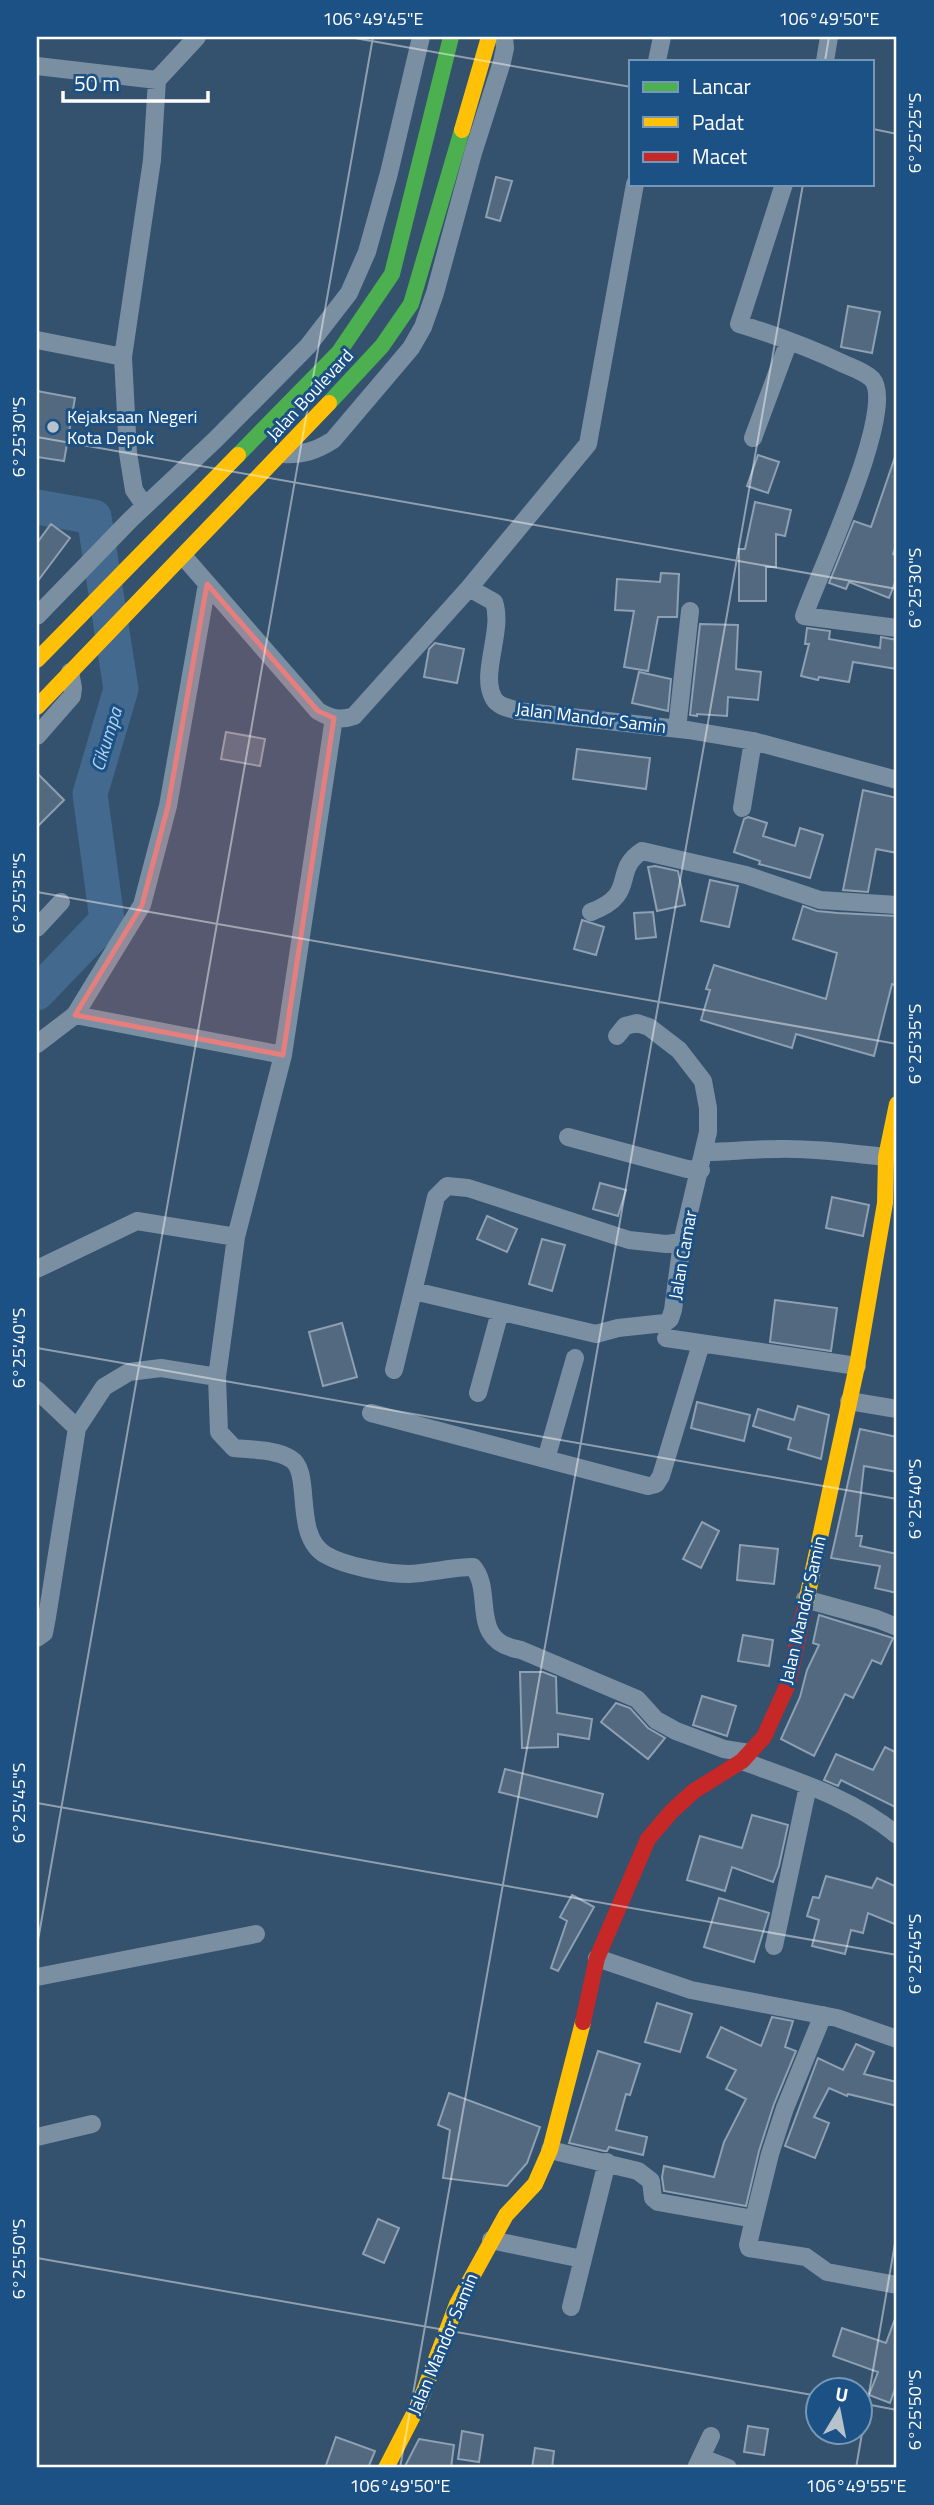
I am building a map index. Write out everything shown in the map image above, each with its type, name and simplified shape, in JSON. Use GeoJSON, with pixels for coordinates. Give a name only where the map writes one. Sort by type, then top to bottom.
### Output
{"type":"FeatureCollection","features":[{"type":"Feature","properties":{"kind":"main road","name":"Jalan Boulevard"},"geometry":{"type":"LineString","coordinates":[[37,660],[339,352],[392,274],[451,37]]}},
{"type":"Feature","properties":{"kind":"main road","name":"Jalan Boulevard"},"geometry":{"type":"LineString","coordinates":[[37,706],[282,454],[382,346],[411,304],[489,37]]}},
{"type":"Feature","properties":{"kind":"main road"},"geometry":{"type":"LineString","coordinates":[[55,642],[74,668]]}},
{"type":"Feature","properties":{"kind":"main road","name":"Jalan Mandor Samin"},"geometry":{"type":"LineString","coordinates":[[386,2468],[419,2404],[457,2304],[506,2216],[535,2184],[550,2150],[597,1958],[648,1839],[694,1791],[746,1757],[764,1737],[788,1684],[857,1366],[885,1203],[886,1157],[894,1140],[897,1104]]}},
{"type":"Feature","properties":{"kind":"street"},"geometry":{"type":"LineString","coordinates":[[145,506],[134,490],[128,453],[123,357],[152,160],[157,80],[197,37]]}},
{"type":"Feature","properties":{"kind":"street"},"geometry":{"type":"LineString","coordinates":[[37,616],[307,346],[349,293],[368,252],[421,37]]}},
{"type":"Feature","properties":{"kind":"street"},"geometry":{"type":"LineString","coordinates":[[282,454],[297,455],[318,450],[333,440],[411,348],[423,327],[502,62],[504,37]]}},
{"type":"Feature","properties":{"kind":"street"},"geometry":{"type":"LineString","coordinates":[[657,60],[662,37]]}},
{"type":"Feature","properties":{"kind":"street"},"geometry":{"type":"LineString","coordinates":[[825,60],[829,37]]}},
{"type":"Feature","properties":{"kind":"street"},"geometry":{"type":"LineString","coordinates":[[37,66],[157,80]]}},
{"type":"Feature","properties":{"kind":"street"},"geometry":{"type":"LineString","coordinates":[[184,557],[318,711],[334,718],[354,716],[469,588],[588,444],[635,186]]}},
{"type":"Feature","properties":{"kind":"street"},"geometry":{"type":"LineString","coordinates":[[783,186],[739,324],[789,341],[864,373],[873,380],[879,391],[875,424],[861,469],[804,616],[897,628]]}},
{"type":"Feature","properties":{"kind":"street"},"geometry":{"type":"LineString","coordinates":[[37,340],[123,357]]}},
{"type":"Feature","properties":{"kind":"street"},"geometry":{"type":"LineString","coordinates":[[753,438],[789,341]]}},
{"type":"Feature","properties":{"kind":"street"},"geometry":{"type":"LineString","coordinates":[[37,1044],[75,1015],[142,905],[168,806],[207,584]]}},
{"type":"Feature","properties":{"kind":"street","name":"Jalan Mandor Samin"},"geometry":{"type":"LineString","coordinates":[[469,588],[494,602],[498,615],[490,662],[491,691],[502,706],[518,711],[677,729],[753,741],[897,780]]}},
{"type":"Feature","properties":{"kind":"street"},"geometry":{"type":"LineString","coordinates":[[677,729],[690,611]]}},
{"type":"Feature","properties":{"kind":"street"},"geometry":{"type":"LineString","coordinates":[[37,736],[69,701],[74,688],[74,668]]}},
{"type":"Feature","properties":{"kind":"street"},"geometry":{"type":"LineString","coordinates":[[334,718],[283,1055],[236,1237],[217,1377],[219,1432],[234,1448],[269,1452],[292,1459],[300,1471],[304,1516],[310,1537],[315,1547],[326,1555],[343,1562],[409,1574],[473,1567],[479,1574],[486,1619],[493,1637],[507,1648],[521,1650],[637,1699],[656,1720],[676,1731],[746,1757],[837,1797],[876,1818],[897,1835]]}},
{"type":"Feature","properties":{"kind":"street"},"geometry":{"type":"LineString","coordinates":[[742,808],[753,741]]}},
{"type":"Feature","properties":{"kind":"street"},"geometry":{"type":"LineString","coordinates":[[592,912],[615,900],[621,891],[628,865],[642,850],[746,875],[820,900],[897,905]]}},
{"type":"Feature","properties":{"kind":"street"},"geometry":{"type":"LineString","coordinates":[[37,928],[61,902]]}},
{"type":"Feature","properties":{"kind":"street"},"geometry":{"type":"LineString","coordinates":[[75,1015],[283,1055]]}},
{"type":"Feature","properties":{"kind":"street","name":"Jalan Camar"},"geometry":{"type":"LineString","coordinates":[[414,1291],[596,1334],[618,1328],[665,1323],[670,1319],[682,1242],[708,1132],[708,1108],[703,1081],[679,1049],[649,1027],[637,1023],[625,1026],[617,1036]]}},
{"type":"Feature","properties":{"kind":"street"},"geometry":{"type":"LineString","coordinates":[[568,1137],[687,1169],[701,1170]]}},
{"type":"Feature","properties":{"kind":"street"},"geometry":{"type":"LineString","coordinates":[[704,1152],[775,1149],[833,1151],[886,1157]]}},
{"type":"Feature","properties":{"kind":"street"},"geometry":{"type":"LineString","coordinates":[[394,1370],[436,1197],[440,1190],[447,1186],[468,1188],[629,1240],[666,1244],[682,1242]]}},
{"type":"Feature","properties":{"kind":"street"},"geometry":{"type":"LineString","coordinates":[[37,1269],[136,1221],[236,1237]]}},
{"type":"Feature","properties":{"kind":"street"},"geometry":{"type":"LineString","coordinates":[[478,1393],[500,1312]]}},
{"type":"Feature","properties":{"kind":"street"},"geometry":{"type":"LineString","coordinates":[[666,1338],[857,1366]]}},
{"type":"Feature","properties":{"kind":"street"},"geometry":{"type":"LineString","coordinates":[[371,1413],[648,1486],[656,1484],[660,1476],[701,1343]]}},
{"type":"Feature","properties":{"kind":"street"},"geometry":{"type":"LineString","coordinates":[[547,1459],[575,1358]]}},
{"type":"Feature","properties":{"kind":"street"},"geometry":{"type":"LineString","coordinates":[[37,1638],[44,1633],[77,1428],[104,1387],[129,1373],[162,1368],[217,1377]]}},
{"type":"Feature","properties":{"kind":"street"},"geometry":{"type":"LineString","coordinates":[[37,1390],[77,1428]]}},
{"type":"Feature","properties":{"kind":"street"},"geometry":{"type":"LineString","coordinates":[[849,1401],[897,1409]]}},
{"type":"Feature","properties":{"kind":"street"},"geometry":{"type":"LineString","coordinates":[[806,1599],[877,1619],[897,1628]]}},
{"type":"Feature","properties":{"kind":"street"},"geometry":{"type":"LineString","coordinates":[[774,1947],[808,1786]]}},
{"type":"Feature","properties":{"kind":"street"},"geometry":{"type":"LineString","coordinates":[[37,1978],[256,1934]]}},
{"type":"Feature","properties":{"kind":"street"},"geometry":{"type":"LineString","coordinates":[[597,1958],[691,1990],[823,2015],[897,2039]]}},
{"type":"Feature","properties":{"kind":"street"},"geometry":{"type":"LineString","coordinates":[[823,2015],[785,2108],[770,2154],[748,2245],[749,2248],[806,2257],[827,2272],[897,2285]]}},
{"type":"Feature","properties":{"kind":"street"},"geometry":{"type":"LineString","coordinates":[[37,2137],[92,2124]]}},
{"type":"Feature","properties":{"kind":"street"},"geometry":{"type":"LineString","coordinates":[[550,2150],[638,2171],[653,2185],[653,2198],[658,2202],[754,2219]]}},
{"type":"Feature","properties":{"kind":"street"},"geometry":{"type":"LineString","coordinates":[[571,2307],[607,2162]]}},
{"type":"Feature","properties":{"kind":"street"},"geometry":{"type":"LineString","coordinates":[[491,2240],[582,2259]]}},
{"type":"Feature","properties":{"kind":"street"},"geometry":{"type":"LineString","coordinates":[[711,2436],[699,2463],[728,2468]]}},
{"type":"Feature","properties":{"kind":"highlighted area"},"geometry":{"type":"Polygon","coordinates":[[[207,584],[318,711],[334,718],[283,1055],[75,1015],[142,905],[168,806],[207,584]]]}},
{"type":"Feature","properties":{"kind":"building"},"geometry":{"type":"Polygon","coordinates":[[[496,177],[512,181],[500,221],[486,217],[496,177]]]}},
{"type":"Feature","properties":{"kind":"building"},"geometry":{"type":"Polygon","coordinates":[[[848,306],[880,312],[872,353],[841,347],[848,306]]]}},
{"type":"Feature","properties":{"kind":"building","name":"Kejaksaan Negeri Kota Depok"},"geometry":{"type":"Polygon","coordinates":[[[37,391],[75,398],[64,461],[37,457],[37,391]]]}},
{"type":"Feature","properties":{"kind":"building"},"geometry":{"type":"Polygon","coordinates":[[[758,455],[779,462],[768,493],[747,486],[758,455]]]}},
{"type":"Feature","properties":{"kind":"building"},"geometry":{"type":"Polygon","coordinates":[[[895,457],[897,543],[893,554],[897,556],[897,577],[889,598],[849,582],[846,589],[829,583],[854,521],[871,527],[895,457]]]}},
{"type":"Feature","properties":{"kind":"building"},"geometry":{"type":"Polygon","coordinates":[[[755,502],[791,510],[785,536],[776,534],[776,567],[766,567],[766,601],[739,601],[739,549],[745,549],[755,502]]]}},
{"type":"Feature","properties":{"kind":"building"},"geometry":{"type":"Polygon","coordinates":[[[51,524],[70,538],[37,582],[37,543],[51,524]]]}},
{"type":"Feature","properties":{"kind":"building"},"geometry":{"type":"Polygon","coordinates":[[[661,573],[679,574],[677,617],[658,617],[648,671],[624,667],[634,611],[615,610],[617,579],[660,582],[661,573]]]}},
{"type":"Feature","properties":{"kind":"building"},"geometry":{"type":"Polygon","coordinates":[[[700,624],[738,625],[736,669],[761,672],[758,700],[728,697],[727,716],[690,715],[700,624]]]}},
{"type":"Feature","properties":{"kind":"building"},"geometry":{"type":"Polygon","coordinates":[[[807,628],[830,631],[829,639],[880,648],[881,637],[897,640],[897,669],[853,662],[849,682],[801,676],[809,644],[805,644],[807,628]]]}},
{"type":"Feature","properties":{"kind":"building"},"geometry":{"type":"Polygon","coordinates":[[[435,643],[464,649],[457,683],[424,677],[429,649],[435,643]]]}},
{"type":"Feature","properties":{"kind":"building"},"geometry":{"type":"Polygon","coordinates":[[[639,672],[671,679],[668,711],[632,703],[639,672]]]}},
{"type":"Feature","properties":{"kind":"building"},"geometry":{"type":"Polygon","coordinates":[[[226,732],[265,739],[260,766],[221,759],[226,732]]]}},
{"type":"Feature","properties":{"kind":"building"},"geometry":{"type":"Polygon","coordinates":[[[577,749],[650,758],[646,789],[573,779],[577,749]]]}},
{"type":"Feature","properties":{"kind":"building"},"geometry":{"type":"Polygon","coordinates":[[[37,773],[64,800],[37,827],[37,773]]]}},
{"type":"Feature","properties":{"kind":"building"},"geometry":{"type":"Polygon","coordinates":[[[863,790],[897,798],[897,853],[876,849],[868,892],[843,890],[863,790]]]}},
{"type":"Feature","properties":{"kind":"building"},"geometry":{"type":"Polygon","coordinates":[[[748,817],[767,823],[763,836],[795,846],[800,828],[823,835],[810,878],[759,864],[760,861],[734,852],[744,819],[748,817]]]}},
{"type":"Feature","properties":{"kind":"building"},"geometry":{"type":"Polygon","coordinates":[[[648,867],[678,871],[685,905],[657,911],[648,867]]]}},
{"type":"Feature","properties":{"kind":"building"},"geometry":{"type":"Polygon","coordinates":[[[710,880],[738,886],[729,927],[701,921],[710,880]]]}},
{"type":"Feature","properties":{"kind":"building"},"geometry":{"type":"Polygon","coordinates":[[[803,906],[817,911],[897,916],[897,975],[895,985],[892,984],[874,1056],[796,1034],[792,1048],[701,1020],[710,990],[706,989],[714,965],[826,999],[837,953],[793,939],[803,906]]]}},
{"type":"Feature","properties":{"kind":"building"},"geometry":{"type":"Polygon","coordinates":[[[653,912],[656,937],[636,939],[634,913],[653,912]]]}},
{"type":"Feature","properties":{"kind":"building"},"geometry":{"type":"Polygon","coordinates":[[[582,920],[604,927],[596,955],[574,949],[582,920]]]}},
{"type":"Feature","properties":{"kind":"building"},"geometry":{"type":"Polygon","coordinates":[[[600,1183],[626,1190],[618,1216],[593,1209],[600,1183]]]}},
{"type":"Feature","properties":{"kind":"building"},"geometry":{"type":"Polygon","coordinates":[[[832,1197],[869,1205],[863,1236],[826,1228],[832,1197]]]}},
{"type":"Feature","properties":{"kind":"building"},"geometry":{"type":"Polygon","coordinates":[[[487,1216],[517,1229],[507,1252],[477,1239],[487,1216]]]}},
{"type":"Feature","properties":{"kind":"building"},"geometry":{"type":"Polygon","coordinates":[[[542,1239],[565,1245],[552,1291],[529,1284],[542,1239]]]}},
{"type":"Feature","properties":{"kind":"building"},"geometry":{"type":"Polygon","coordinates":[[[775,1300],[837,1308],[831,1351],[770,1342],[775,1300]]]}},
{"type":"Feature","properties":{"kind":"building"},"geometry":{"type":"Polygon","coordinates":[[[342,1323],[357,1377],[323,1386],[309,1332],[342,1323]]]}},
{"type":"Feature","properties":{"kind":"building"},"geometry":{"type":"Polygon","coordinates":[[[697,1402],[750,1415],[744,1441],[691,1428],[697,1402]]]}},
{"type":"Feature","properties":{"kind":"building"},"geometry":{"type":"Polygon","coordinates":[[[798,1406],[829,1415],[821,1459],[788,1449],[791,1438],[753,1426],[758,1409],[794,1420],[798,1406]]]}},
{"type":"Feature","properties":{"kind":"building"},"geometry":{"type":"Polygon","coordinates":[[[860,1429],[897,1437],[897,1472],[864,1466],[856,1536],[862,1536],[860,1546],[897,1554],[897,1593],[875,1588],[880,1566],[831,1558],[860,1429]]]}},
{"type":"Feature","properties":{"kind":"building"},"geometry":{"type":"Polygon","coordinates":[[[702,1522],[719,1531],[701,1568],[683,1559],[702,1522]]]}},
{"type":"Feature","properties":{"kind":"building"},"geometry":{"type":"Polygon","coordinates":[[[740,1545],[778,1549],[774,1584],[737,1580],[740,1545]]]}},
{"type":"Feature","properties":{"kind":"building"},"geometry":{"type":"Polygon","coordinates":[[[819,1615],[893,1638],[881,1664],[872,1660],[853,1698],[845,1694],[814,1756],[781,1739],[819,1645],[813,1643],[819,1615]]]}},
{"type":"Feature","properties":{"kind":"building"},"geometry":{"type":"Polygon","coordinates":[[[743,1635],[773,1640],[769,1666],[738,1661],[743,1635]]]}},
{"type":"Feature","properties":{"kind":"building"},"geometry":{"type":"Polygon","coordinates":[[[520,1672],[543,1672],[556,1677],[557,1713],[592,1719],[589,1739],[558,1734],[558,1747],[522,1748],[520,1672]]]}},
{"type":"Feature","properties":{"kind":"building"},"geometry":{"type":"Polygon","coordinates":[[[702,1696],[736,1706],[727,1736],[693,1725],[702,1696]]]}},
{"type":"Feature","properties":{"kind":"building"},"geometry":{"type":"Polygon","coordinates":[[[616,1703],[630,1708],[648,1728],[665,1738],[648,1759],[601,1722],[616,1703]]]}},
{"type":"Feature","properties":{"kind":"building"},"geometry":{"type":"Polygon","coordinates":[[[885,1747],[897,1753],[897,1808],[841,1780],[838,1786],[824,1780],[836,1754],[873,1770],[885,1747]]]}},
{"type":"Feature","properties":{"kind":"building"},"geometry":{"type":"Polygon","coordinates":[[[505,1769],[603,1794],[597,1817],[499,1792],[505,1769]]]}},
{"type":"Feature","properties":{"kind":"building"},"geometry":{"type":"Polygon","coordinates":[[[752,1815],[788,1825],[773,1882],[732,1867],[725,1891],[687,1880],[700,1836],[742,1848],[752,1815]]]}},
{"type":"Feature","properties":{"kind":"building"},"geometry":{"type":"Polygon","coordinates":[[[826,1876],[872,1888],[877,1878],[897,1887],[897,1925],[868,1913],[863,1933],[851,1930],[845,1954],[812,1946],[819,1920],[807,1916],[813,1897],[819,1898],[826,1876]]]}},
{"type":"Feature","properties":{"kind":"building"},"geometry":{"type":"Polygon","coordinates":[[[572,1895],[594,1907],[558,1971],[551,1968],[567,1921],[560,1917],[572,1895]]]}},
{"type":"Feature","properties":{"kind":"building"},"geometry":{"type":"Polygon","coordinates":[[[719,1898],[769,1913],[754,1962],[704,1947],[719,1898]]]}},
{"type":"Feature","properties":{"kind":"building"},"geometry":{"type":"Polygon","coordinates":[[[657,2003],[692,2014],[680,2052],[645,2042],[657,2003]]]}},
{"type":"Feature","properties":{"kind":"building"},"geometry":{"type":"Polygon","coordinates":[[[772,2017],[793,2021],[785,2047],[796,2051],[774,2104],[746,2206],[664,2191],[664,2166],[714,2177],[724,2142],[746,2099],[726,2089],[736,2070],[707,2057],[721,2027],[761,2046],[772,2017]]]}},
{"type":"Feature","properties":{"kind":"building"},"geometry":{"type":"Polygon","coordinates":[[[856,2044],[874,2052],[864,2074],[897,2082],[897,2106],[848,2094],[847,2096],[829,2088],[814,2117],[829,2123],[815,2158],[785,2146],[818,2058],[843,2070],[856,2044]]]}},
{"type":"Feature","properties":{"kind":"building"},"geometry":{"type":"Polygon","coordinates":[[[598,2051],[640,2064],[630,2095],[626,2094],[616,2130],[647,2137],[643,2155],[609,2147],[604,2151],[569,2143],[598,2051]]]}},
{"type":"Feature","properties":{"kind":"building"},"geometry":{"type":"Polygon","coordinates":[[[449,2093],[540,2127],[527,2163],[507,2186],[443,2178],[450,2130],[438,2125],[449,2093]]]}},
{"type":"Feature","properties":{"kind":"building"},"geometry":{"type":"Polygon","coordinates":[[[378,2219],[399,2228],[384,2263],[363,2254],[378,2219]]]}},
{"type":"Feature","properties":{"kind":"building"},"geometry":{"type":"Polygon","coordinates":[[[896,2316],[897,2383],[890,2403],[874,2397],[874,2382],[878,2372],[833,2356],[842,2328],[886,2343],[896,2316]]]}},
{"type":"Feature","properties":{"kind":"building"},"geometry":{"type":"Polygon","coordinates":[[[748,2426],[768,2429],[764,2455],[744,2452],[748,2426]]]}},
{"type":"Feature","properties":{"kind":"building"},"geometry":{"type":"Polygon","coordinates":[[[462,2431],[483,2435],[479,2462],[458,2459],[462,2431]]]}},
{"type":"Feature","properties":{"kind":"building"},"geometry":{"type":"Polygon","coordinates":[[[336,2437],[375,2451],[368,2468],[325,2468],[336,2437]]]}},
{"type":"Feature","properties":{"kind":"building"},"geometry":{"type":"Polygon","coordinates":[[[419,2439],[454,2445],[451,2468],[404,2468],[419,2439]]]}},
{"type":"Feature","properties":{"kind":"building"},"geometry":{"type":"Polygon","coordinates":[[[535,2448],[554,2451],[552,2468],[532,2468],[535,2448]]]}},
{"type":"Feature","properties":{"kind":"waterway","name":"Cikumpa"},"geometry":{"type":"LineString","coordinates":[[37,507],[94,517],[121,689],[90,794],[107,920],[37,993]]}},
{"type":"Feature","properties":{"kind":"traffic: fast"},"geometry":{"type":"LineString","coordinates":[[238,455],[339,352],[392,274],[451,37]]}},
{"type":"Feature","properties":{"kind":"traffic: fast"},"geometry":{"type":"LineString","coordinates":[[329,403],[382,346],[411,304],[462,130]]}},
{"type":"Feature","properties":{"kind":"traffic: slow"},"geometry":{"type":"LineString","coordinates":[[462,130],[489,37]]}},
{"type":"Feature","properties":{"kind":"traffic: slow"},"geometry":{"type":"LineString","coordinates":[[37,707],[329,403]]}},
{"type":"Feature","properties":{"kind":"traffic: slow"},"geometry":{"type":"LineString","coordinates":[[37,660],[238,455]]}},
{"type":"Feature","properties":{"kind":"traffic: slow"},"geometry":{"type":"LineString","coordinates":[[805,1607],[857,1366],[885,1203],[886,1157],[897,1104]]}},
{"type":"Feature","properties":{"kind":"traffic: slow"},"geometry":{"type":"LineString","coordinates":[[386,2468],[419,2404],[457,2304],[506,2215],[535,2184],[550,2150],[583,2022]]}},
{"type":"Feature","properties":{"kind":"traffic: jam"},"geometry":{"type":"LineString","coordinates":[[583,2022],[597,1958],[648,1839],[694,1791],[742,1761],[764,1737],[788,1684],[805,1607]]}},
{"type":"Feature","properties":{"kind":"place","name":"Kejaksaan Negeri Kota Depok"},"geometry":{"type":"Point","coordinates":[53,427]}}]}
